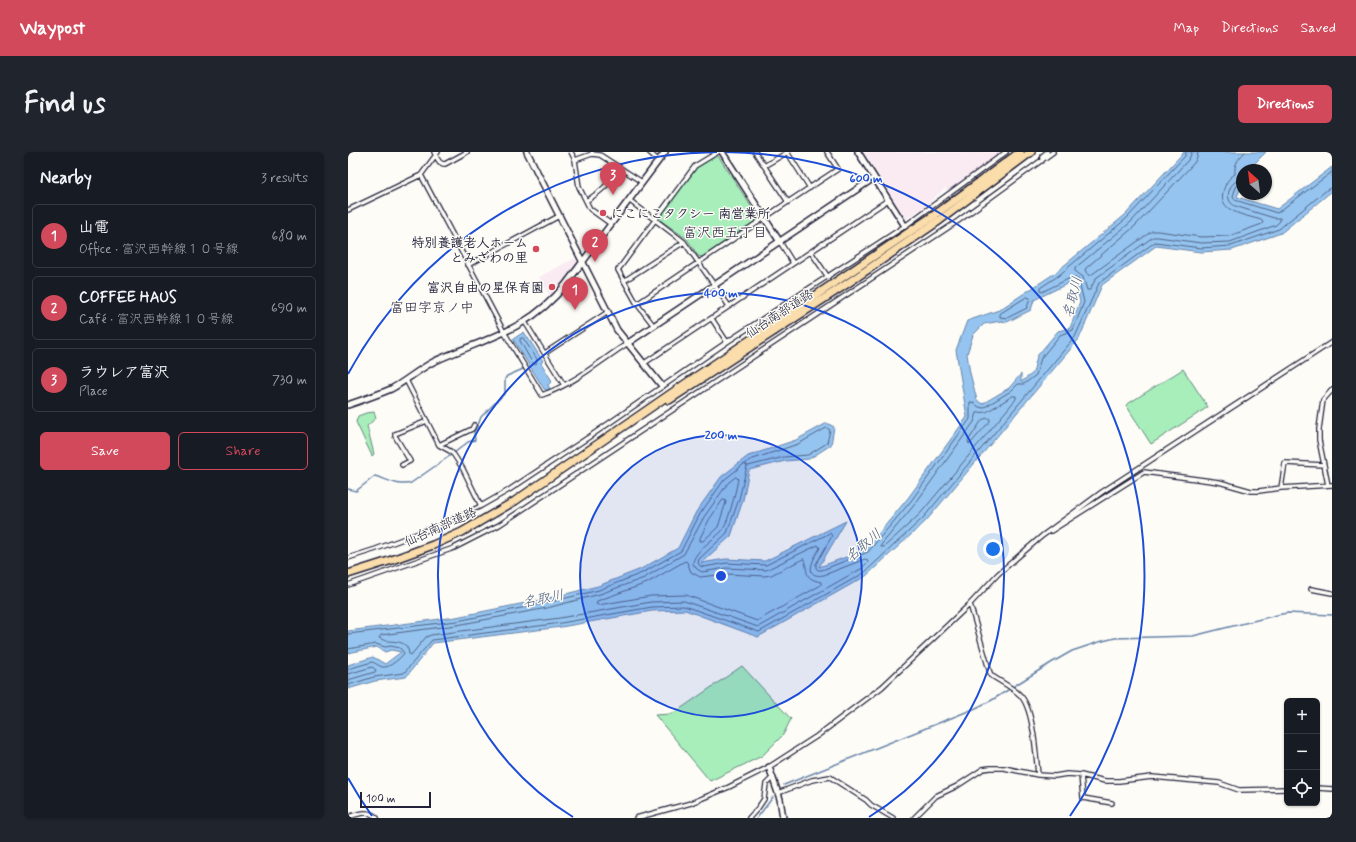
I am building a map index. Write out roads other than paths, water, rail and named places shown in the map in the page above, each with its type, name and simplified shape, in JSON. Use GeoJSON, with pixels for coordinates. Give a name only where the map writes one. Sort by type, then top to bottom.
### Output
{"type":"FeatureCollection","features":[{"type":"Feature","properties":{"kind":"highway","name":"仙台南部道路"},"geometry":{"type":"LineString","coordinates":[[535,488],[682,386],[936,214],[1020,152]]}},
{"type":"Feature","properties":{"kind":"highway","name":"仙台南部道路"},"geometry":{"type":"LineString","coordinates":[[348,574],[433,545],[494,515],[586,456],[848,282],[967,200],[1032,152]]}},
{"type":"Feature","properties":{"kind":"street"},"geometry":{"type":"LineString","coordinates":[[436,153],[440,163],[445,164],[467,152]]}},
{"type":"Feature","properties":{"kind":"street"},"geometry":{"type":"LineString","coordinates":[[527,152],[617,330],[662,386]]}},
{"type":"Feature","properties":{"kind":"street"},"geometry":{"type":"LineString","coordinates":[[571,152],[575,160],[579,187],[590,209],[611,224]]}},
{"type":"Feature","properties":{"kind":"street"},"geometry":{"type":"LineString","coordinates":[[649,152],[658,160]]}},
{"type":"Feature","properties":{"kind":"street"},"geometry":{"type":"LineString","coordinates":[[348,404],[390,389],[433,362],[504,332],[525,322],[537,314],[558,296],[665,152]]}},
{"type":"Feature","properties":{"kind":"street"},"geometry":{"type":"LineString","coordinates":[[654,326],[637,304],[618,270],[695,166],[718,152]]}},
{"type":"Feature","properties":{"kind":"street"},"geometry":{"type":"LineString","coordinates":[[722,152],[794,263]]}},
{"type":"Feature","properties":{"kind":"street"},"geometry":{"type":"LineString","coordinates":[[755,152],[788,202]]}},
{"type":"Feature","properties":{"kind":"street"},"geometry":{"type":"LineString","coordinates":[[764,166],[787,152],[810,188]]}},
{"type":"Feature","properties":{"kind":"street"},"geometry":{"type":"LineString","coordinates":[[858,152],[905,226]]}},
{"type":"Feature","properties":{"kind":"street"},"geometry":{"type":"LineString","coordinates":[[348,558],[430,530],[481,506],[509,490],[727,342],[905,226],[1006,152]]}},
{"type":"Feature","properties":{"kind":"street"},"geometry":{"type":"LineString","coordinates":[[1042,161],[1042,156],[1046,152]]}},
{"type":"Feature","properties":{"kind":"street"},"geometry":{"type":"LineString","coordinates":[[348,585],[454,548],[499,525],[958,221],[1053,152]]}},
{"type":"Feature","properties":{"kind":"street"},"geometry":{"type":"LineString","coordinates":[[348,210],[421,175],[436,153]]}},
{"type":"Feature","properties":{"kind":"street"},"geometry":{"type":"LineString","coordinates":[[575,160],[592,153],[600,155],[642,182]]}},
{"type":"Feature","properties":{"kind":"street"},"geometry":{"type":"LineString","coordinates":[[637,304],[838,169],[829,153]]}},
{"type":"Feature","properties":{"kind":"street"},"geometry":{"type":"LineString","coordinates":[[586,201],[601,192],[619,168]]}},
{"type":"Feature","properties":{"kind":"street"},"geometry":{"type":"LineString","coordinates":[[421,175],[504,332],[542,395],[554,391],[591,369],[610,354],[874,178]]}},
{"type":"Feature","properties":{"kind":"street"},"geometry":{"type":"LineString","coordinates":[[629,200],[684,242],[729,306]]}},
{"type":"Feature","properties":{"kind":"street"},"geometry":{"type":"LineString","coordinates":[[643,364],[888,200]]}},
{"type":"Feature","properties":{"kind":"street"},"geometry":{"type":"LineString","coordinates":[[468,265],[559,216]]}},
{"type":"Feature","properties":{"kind":"street"},"geometry":{"type":"LineString","coordinates":[[624,281],[684,242]]}},
{"type":"Feature","properties":{"kind":"street"},"geometry":{"type":"LineString","coordinates":[[811,252],[828,277]]}},
{"type":"Feature","properties":{"kind":"street"},"geometry":{"type":"LineString","coordinates":[[545,353],[608,312]]}},
{"type":"Feature","properties":{"kind":"street"},"geometry":{"type":"LineString","coordinates":[[712,319],[727,342]]}},
{"type":"Feature","properties":{"kind":"street"},"geometry":{"type":"LineString","coordinates":[[525,322],[564,384]]}},
{"type":"Feature","properties":{"kind":"street"},"geometry":{"type":"LineString","coordinates":[[636,818],[691,803],[729,787],[769,767],[817,736],[882,687],[970,604],[998,574],[1042,536],[1102,492],[1332,342]]}},
{"type":"Feature","properties":{"kind":"street"},"geometry":{"type":"LineString","coordinates":[[406,380],[439,445],[454,455],[463,469],[481,506]]}},
{"type":"Feature","properties":{"kind":"street"},"geometry":{"type":"LineString","coordinates":[[1042,536],[1058,528],[1144,472],[1219,482],[1259,492],[1281,488],[1330,485],[1319,440],[1319,429],[1323,400],[1332,390]]}},
{"type":"Feature","properties":{"kind":"street"},"geometry":{"type":"LineString","coordinates":[[402,465],[410,461],[395,434],[427,421]]}},
{"type":"Feature","properties":{"kind":"street"},"geometry":{"type":"LineString","coordinates":[[439,445],[472,429],[474,425]]}},
{"type":"Feature","properties":{"kind":"street"},"geometry":{"type":"LineString","coordinates":[[462,428],[464,432]]}},
{"type":"Feature","properties":{"kind":"street"},"geometry":{"type":"LineString","coordinates":[[1281,488],[1285,463],[1324,465]]}},
{"type":"Feature","properties":{"kind":"street"},"geometry":{"type":"LineString","coordinates":[[1311,589],[1332,593]]}},
{"type":"Feature","properties":{"kind":"street"},"geometry":{"type":"LineString","coordinates":[[970,604],[990,673],[992,676],[1020,695],[1023,699],[1032,724],[1038,775]]}},
{"type":"Feature","properties":{"kind":"street"},"geometry":{"type":"LineString","coordinates":[[769,767],[778,793],[783,818]]}},
{"type":"Feature","properties":{"kind":"street"},"geometry":{"type":"LineString","coordinates":[[914,818],[936,796],[956,786],[983,769],[990,768],[1004,768],[1038,775],[1056,776],[1067,774],[1105,781],[1152,777],[1219,783],[1239,790],[1284,789]]}},
{"type":"Feature","properties":{"kind":"street"},"geometry":{"type":"LineString","coordinates":[[1081,776],[1083,798],[1112,803]]}},
{"type":"Feature","properties":{"kind":"street"},"geometry":{"type":"LineString","coordinates":[[749,818],[764,799],[766,784],[773,777]]}},
{"type":"Feature","properties":{"kind":"street"},"geometry":{"type":"LineString","coordinates":[[778,793],[812,780],[830,778],[893,818]]}},
{"type":"Feature","properties":{"kind":"street"},"geometry":{"type":"LineString","coordinates":[[1320,788],[1332,789]]}},
{"type":"Feature","properties":{"kind":"street"},"geometry":{"type":"LineString","coordinates":[[348,817],[368,813],[376,816],[377,818]]}},
{"type":"Feature","properties":{"kind":"water"},"geometry":{"type":"Polygon","coordinates":[[[1184,152],[1266,152],[1254,164],[1236,164],[1236,200],[1247,200],[1277,209],[1332,167],[1332,191],[1281,233],[1232,250],[1201,252],[1156,246],[1102,285],[1079,339],[926,521],[866,576],[758,637],[685,610],[652,611],[561,627],[433,643],[406,677],[375,681],[348,689],[348,665],[373,657],[385,664],[401,652],[391,650],[385,652],[377,647],[348,653],[348,631],[456,617],[545,599],[598,586],[641,569],[678,548],[696,512],[721,477],[748,456],[796,440],[827,423],[834,427],[831,445],[809,459],[785,461],[749,470],[743,500],[731,536],[701,563],[726,559],[765,561],[846,521],[819,567],[865,550],[908,498],[967,417],[956,350],[967,321],[999,310],[1055,273],[1125,215],[1184,152]],[[1075,280],[1034,300],[1031,310],[1007,322],[1001,321],[984,324],[973,335],[967,354],[977,400],[982,404],[1009,388],[1021,374],[1021,382],[1033,373],[1037,356],[1058,331],[1070,328],[1080,302],[1075,280]]]}},
{"type":"Feature","properties":{"kind":"water"},"geometry":{"type":"Polygon","coordinates":[[[524,332],[543,361],[541,363],[552,381],[548,385],[550,389],[544,389],[513,339],[524,332]]]}},
{"type":"Feature","properties":{"kind":"waterway"},"geometry":{"type":"LineString","coordinates":[[454,453],[468,442],[475,440],[474,432],[481,417],[505,393],[505,379],[507,376],[523,369]]}},
{"type":"Feature","properties":{"kind":"waterway"},"geometry":{"type":"LineString","coordinates":[[348,489],[356,491],[375,476],[402,484],[411,483],[451,455]]}},
{"type":"Feature","properties":{"kind":"waterway"},"geometry":{"type":"LineString","coordinates":[[1014,686],[1072,651],[1115,638],[1193,636],[1287,613],[1332,615]]}},
{"type":"Feature","properties":{"kind":"waterway"},"geometry":{"type":"LineString","coordinates":[[784,785],[976,708],[1008,690]]}},
{"type":"Feature","properties":{"kind":"waterway"},"geometry":{"type":"LineString","coordinates":[[757,818],[773,797]]}},
{"type":"Feature","properties":{"kind":"place","name":"ラウレア富沢"},"geometry":{"type":"Point","coordinates":[613,195]}},
{"type":"Feature","properties":{"kind":"place","name":"にこにこタクシー 南営業所"},"geometry":{"type":"Point","coordinates":[603,213]}},
{"type":"Feature","properties":{"kind":"place","name":"特別養護老人ホーム とみざわの里"},"geometry":{"type":"Point","coordinates":[536,249]}},
{"type":"Feature","properties":{"kind":"place","name":"COFFEE HAUS"},"geometry":{"type":"Point","coordinates":[595,262]}},
{"type":"Feature","properties":{"kind":"place","name":"富沢自由の星保育園"},"geometry":{"type":"Point","coordinates":[552,287]}},
{"type":"Feature","properties":{"kind":"place","name":"山電"},"geometry":{"type":"Point","coordinates":[575,310]}},
{"type":"Feature","properties":{"kind":"district","name":"富沢西五丁目"},"geometry":{"type":"Point","coordinates":[725,232]}},
{"type":"Feature","properties":{"kind":"district","name":"富田字京ノ中"},"geometry":{"type":"Point","coordinates":[432,307]}},
{"type":"Feature","properties":{"kind":"water label","name":"名取川"},"geometry":{"type":"Point","coordinates":[1072,297]}},
{"type":"Feature","properties":{"kind":"water label","name":"名取川"},"geometry":{"type":"Point","coordinates":[863,545]}},
{"type":"Feature","properties":{"kind":"water label","name":"名取川"},"geometry":{"type":"Point","coordinates":[543,598]}}]}
